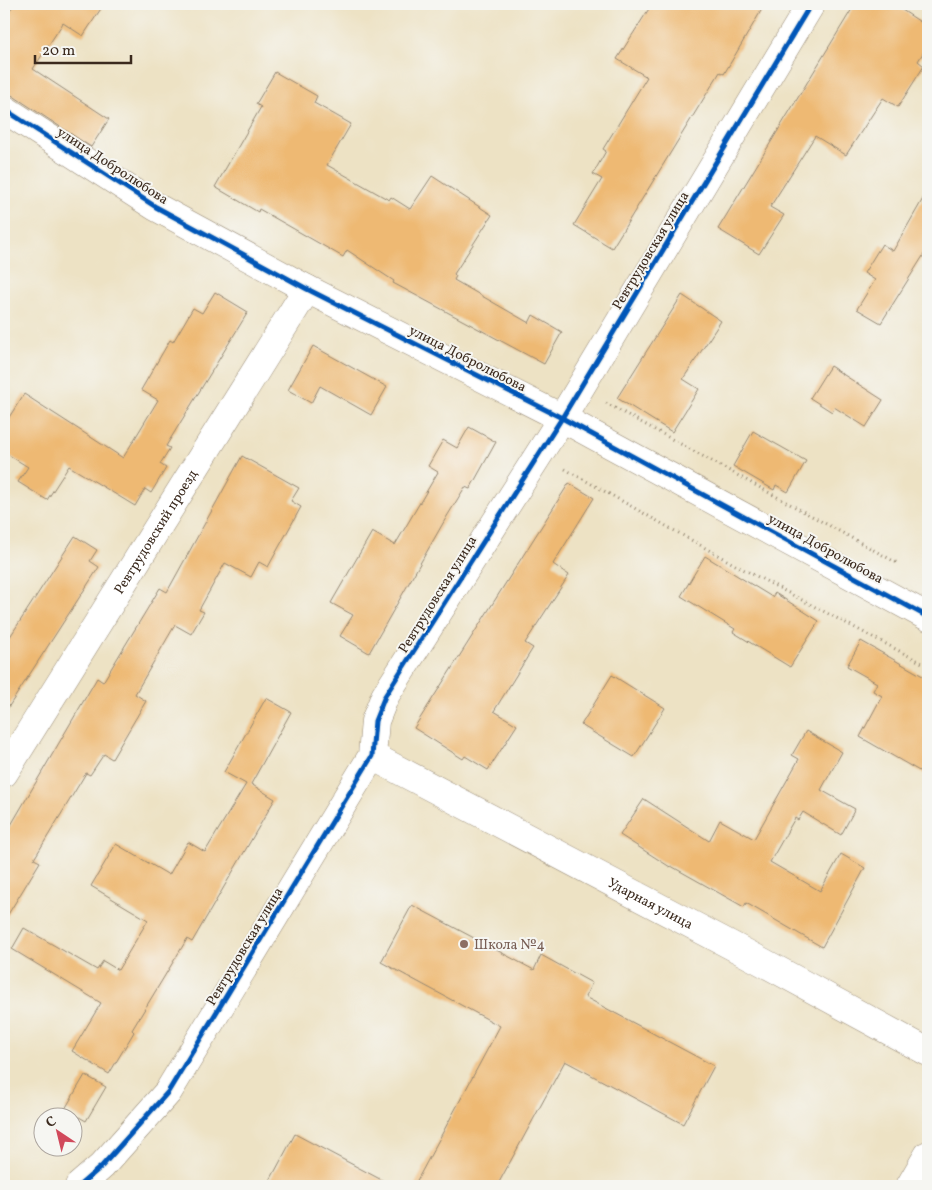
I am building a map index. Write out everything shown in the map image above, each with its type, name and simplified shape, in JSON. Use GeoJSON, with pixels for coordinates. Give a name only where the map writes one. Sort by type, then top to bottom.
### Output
{"type":"FeatureCollection","features":[{"type":"Feature","properties":{"kind":"street","name":"Ревтрудовская улица"},"geometry":{"type":"LineString","coordinates":[[79,1186],[102,1166],[168,1092],[372,756],[375,721],[385,696],[562,418],[811,4]]}},
{"type":"Feature","properties":{"kind":"street","name":"улица Добролюбова"},"geometry":{"type":"LineString","coordinates":[[4,109],[156,207],[307,290],[562,418],[928,617]]}},
{"type":"Feature","properties":{"kind":"street","name":"Ревтрудовский проезд"},"geometry":{"type":"LineString","coordinates":[[4,773],[307,290]]}},
{"type":"Feature","properties":{"kind":"street","name":"Ударная улица"},"geometry":{"type":"LineString","coordinates":[[372,756],[759,960],[928,1052]]}},
{"type":"Feature","properties":{"kind":"street"},"geometry":{"type":"LineString","coordinates":[[910,1186],[928,1154]]}},
{"type":"Feature","properties":{"kind":"path"},"geometry":{"type":"LineString","coordinates":[[579,389],[902,565]]}},
{"type":"Feature","properties":{"kind":"path"},"geometry":{"type":"LineString","coordinates":[[539,454],[739,567],[928,666]]}},
{"type":"Feature","properties":{"kind":"building"},"geometry":{"type":"Polygon","coordinates":[[[14,4],[104,4],[83,36],[63,23],[33,69],[109,119],[91,147],[4,90],[4,19],[14,4]]]}},
{"type":"Feature","properties":{"kind":"building"},"geometry":{"type":"Polygon","coordinates":[[[652,4],[765,4],[724,74],[720,72],[612,248],[574,225],[602,179],[593,174],[606,151],[603,149],[647,77],[617,59],[652,4]]]}},
{"type":"Feature","properties":{"kind":"building"},"geometry":{"type":"Polygon","coordinates":[[[855,4],[893,4],[928,27],[928,45],[918,61],[924,66],[898,107],[883,98],[846,155],[815,136],[770,207],[784,215],[759,254],[718,229],[855,4]]]}},
{"type":"Feature","properties":{"kind":"building"},"geometry":{"type":"Polygon","coordinates":[[[275,72],[317,96],[314,103],[351,124],[327,165],[389,200],[391,197],[410,209],[432,176],[492,215],[454,274],[456,276],[454,280],[529,323],[533,315],[562,332],[544,364],[393,283],[394,281],[347,250],[343,257],[259,209],[258,212],[215,187],[261,107],[256,104],[275,72]]]}},
{"type":"Feature","properties":{"kind":"building"},"geometry":{"type":"Polygon","coordinates":[[[928,190],[928,248],[881,323],[857,309],[875,280],[864,273],[882,244],[893,251],[928,190]]]}},
{"type":"Feature","properties":{"kind":"building"},"geometry":{"type":"Polygon","coordinates":[[[215,292],[248,312],[166,446],[170,448],[160,464],[166,468],[151,493],[145,489],[135,506],[69,466],[47,500],[18,482],[28,467],[4,452],[4,425],[24,394],[123,458],[158,400],[141,390],[170,340],[173,342],[193,308],[202,313],[215,292]]]}},
{"type":"Feature","properties":{"kind":"building"},"geometry":{"type":"Polygon","coordinates":[[[682,295],[721,321],[683,379],[699,389],[672,432],[617,398],[682,295]]]}},
{"type":"Feature","properties":{"kind":"building"},"geometry":{"type":"Polygon","coordinates":[[[313,346],[387,387],[371,415],[320,386],[311,403],[288,390],[313,346]]]}},
{"type":"Feature","properties":{"kind":"building"},"geometry":{"type":"Polygon","coordinates":[[[830,366],[883,400],[866,427],[834,407],[832,412],[810,398],[830,366]]]}},
{"type":"Feature","properties":{"kind":"building"},"geometry":{"type":"Polygon","coordinates":[[[469,427],[496,442],[470,489],[465,487],[446,518],[369,653],[340,636],[353,615],[331,603],[372,532],[395,545],[438,472],[428,466],[443,440],[457,448],[469,427]]]}},
{"type":"Feature","properties":{"kind":"building"},"geometry":{"type":"Polygon","coordinates":[[[753,431],[806,461],[788,492],[776,485],[774,490],[733,466],[753,431]]]}},
{"type":"Feature","properties":{"kind":"building"},"geometry":{"type":"Polygon","coordinates":[[[242,456],[299,488],[291,501],[301,507],[268,567],[259,562],[251,577],[225,563],[199,610],[204,612],[191,634],[175,625],[135,694],[146,701],[112,759],[104,754],[90,775],[86,773],[34,859],[40,862],[4,921],[4,837],[97,678],[103,682],[160,588],[167,592],[242,456]]]}},
{"type":"Feature","properties":{"kind":"building"},"geometry":{"type":"Polygon","coordinates":[[[569,483],[594,498],[553,564],[569,575],[525,643],[533,648],[494,711],[517,725],[488,770],[465,756],[463,759],[414,728],[569,483]]]}},
{"type":"Feature","properties":{"kind":"building"},"geometry":{"type":"Polygon","coordinates":[[[75,536],[97,550],[90,561],[99,567],[4,714],[4,646],[75,536]]]}},
{"type":"Feature","properties":{"kind":"building"},"geometry":{"type":"Polygon","coordinates":[[[705,556],[772,597],[775,593],[819,621],[790,667],[733,632],[735,629],[681,596],[705,556]]]}},
{"type":"Feature","properties":{"kind":"building"},"geometry":{"type":"Polygon","coordinates":[[[861,641],[928,679],[928,776],[860,737],[882,696],[873,691],[877,683],[847,666],[861,641]]]}},
{"type":"Feature","properties":{"kind":"building"},"geometry":{"type":"Polygon","coordinates":[[[612,675],[665,708],[634,757],[581,725],[612,675]]]}},
{"type":"Feature","properties":{"kind":"building"},"geometry":{"type":"Polygon","coordinates":[[[266,698],[291,712],[251,784],[275,799],[192,942],[187,939],[132,1030],[134,1032],[109,1074],[72,1051],[101,1003],[12,949],[24,928],[97,970],[103,961],[118,970],[148,920],[91,886],[116,844],[169,875],[188,842],[205,852],[246,784],[224,772],[266,698]]]}},
{"type":"Feature","properties":{"kind":"building"},"geometry":{"type":"Polygon","coordinates":[[[806,731],[842,752],[821,790],[855,809],[841,835],[803,812],[798,820],[795,818],[770,862],[820,891],[841,854],[865,868],[822,947],[746,903],[744,907],[670,867],[620,835],[644,799],[709,841],[720,820],[754,839],[799,759],[792,755],[806,731]]]}},
{"type":"Feature","properties":{"kind":"building"},"geometry":{"type":"Polygon","coordinates":[[[412,905],[534,970],[541,955],[592,983],[585,997],[714,1066],[683,1124],[565,1061],[497,1186],[414,1186],[500,1026],[381,962],[412,905]]]}},
{"type":"Feature","properties":{"kind":"building"},"geometry":{"type":"Polygon","coordinates":[[[85,1075],[106,1087],[86,1121],[82,1119],[82,1108],[66,1108],[85,1075]]]}},
{"type":"Feature","properties":{"kind":"building"},"geometry":{"type":"Polygon","coordinates":[[[295,1134],[393,1186],[267,1186],[295,1134]]]}},
{"type":"Feature","properties":{"kind":"cycle path"},"geometry":{"type":"LineString","coordinates":[[79,1186],[102,1166],[168,1092],[372,756],[375,721],[385,696],[562,418],[811,4]]}},
{"type":"Feature","properties":{"kind":"cycle path"},"geometry":{"type":"LineString","coordinates":[[4,109],[156,207],[307,289],[562,418],[928,617]]}},
{"type":"Feature","properties":{"kind":"place","name":"Школа №4"},"geometry":{"type":"Point","coordinates":[464,944]}}]}
